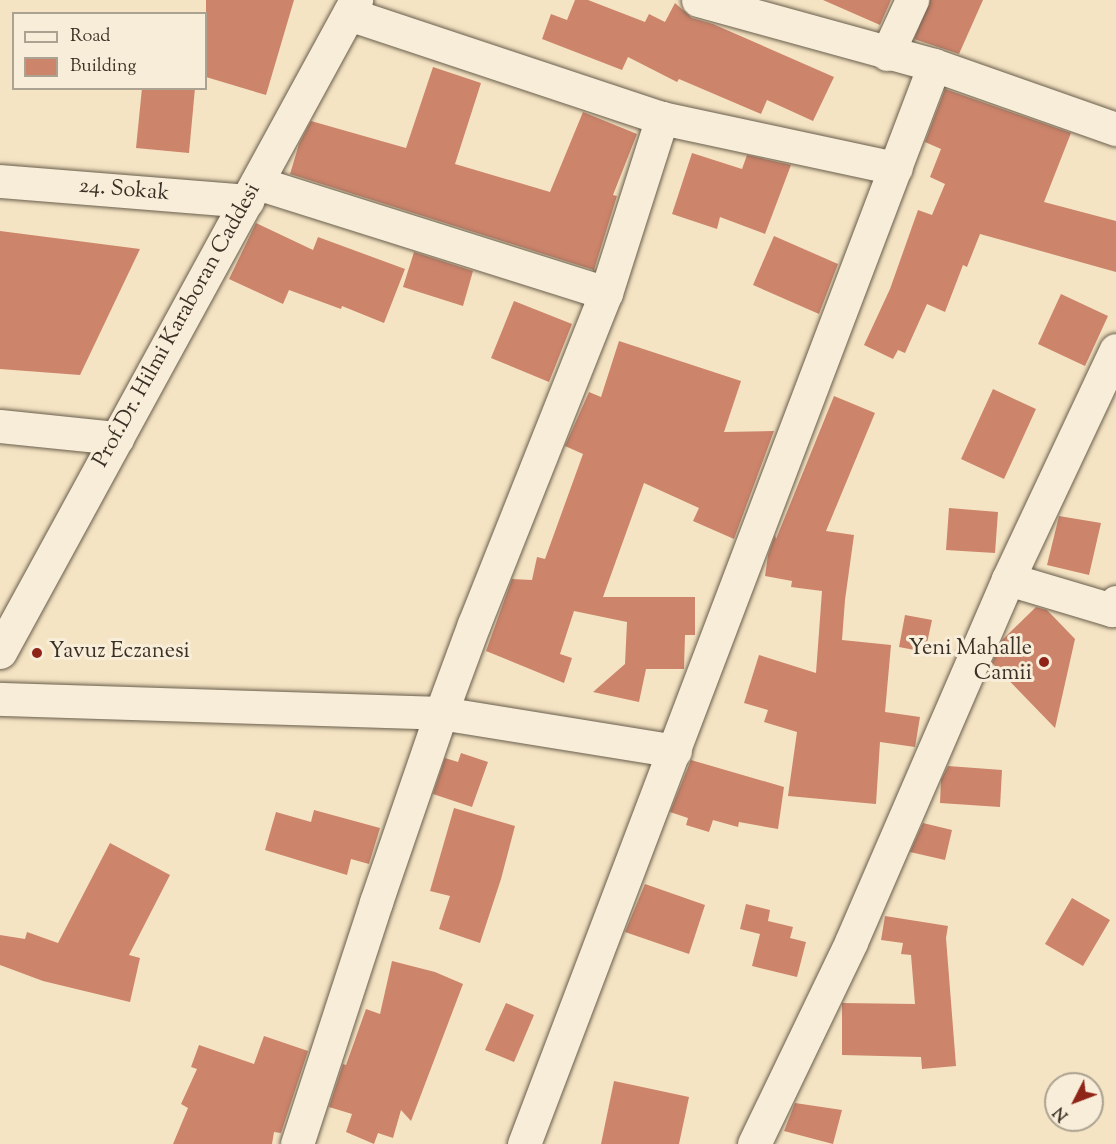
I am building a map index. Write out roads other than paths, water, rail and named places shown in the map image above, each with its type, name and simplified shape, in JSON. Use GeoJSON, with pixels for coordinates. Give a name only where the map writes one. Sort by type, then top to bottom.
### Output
{"type":"FeatureCollection","features":[{"type":"Feature","properties":{"kind":"street"},"geometry":{"type":"LineString","coordinates":[[698,0],[887,54],[934,65],[1116,129]]}},
{"type":"Feature","properties":{"kind":"street"},"geometry":{"type":"LineString","coordinates":[[887,54],[912,0]]}},
{"type":"Feature","properties":{"kind":"street"},"geometry":{"type":"LineString","coordinates":[[353,7],[662,118],[896,168]]}},
{"type":"Feature","properties":{"kind":"street","name":"Prof.Dr. Hilmi Karaboran Caddesi"},"geometry":{"type":"LineString","coordinates":[[0,652],[353,7]]}},
{"type":"Feature","properties":{"kind":"street"},"geometry":{"type":"LineString","coordinates":[[524,1144],[934,65]]}},
{"type":"Feature","properties":{"kind":"street"},"geometry":{"type":"LineString","coordinates":[[297,1144],[441,713],[474,624],[606,293],[662,118]]}},
{"type":"Feature","properties":{"kind":"street","name":"24. Sokak"},"geometry":{"type":"LineString","coordinates":[[0,181],[252,192],[606,293]]}},
{"type":"Feature","properties":{"kind":"street"},"geometry":{"type":"LineString","coordinates":[[754,1144],[851,942],[1008,579],[1116,350]]}},
{"type":"Feature","properties":{"kind":"street"},"geometry":{"type":"LineString","coordinates":[[0,426],[117,438]]}},
{"type":"Feature","properties":{"kind":"street"},"geometry":{"type":"LineString","coordinates":[[1008,579],[1112,610],[1116,602]]}},
{"type":"Feature","properties":{"kind":"street"},"geometry":{"type":"LineString","coordinates":[[0,699],[441,713],[675,751]]}},
{"type":"Feature","properties":{"kind":"place","name":"Yavuz Eczanesi"},"geometry":{"type":"Point","coordinates":[37,653]}},
{"type":"Feature","properties":{"kind":"place","name":"Yeni Mahalle Camii"},"geometry":{"type":"Point","coordinates":[1044,662]}}]}
